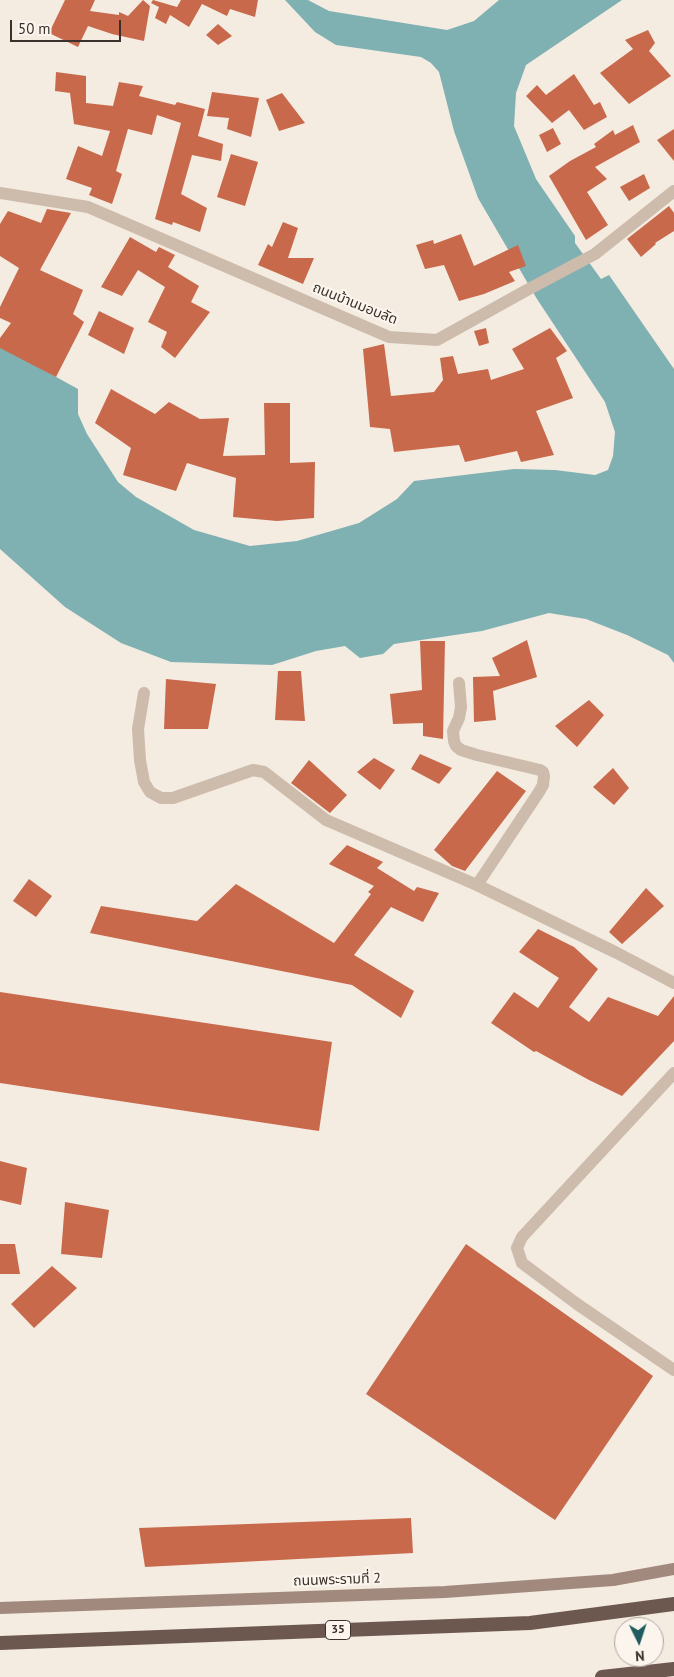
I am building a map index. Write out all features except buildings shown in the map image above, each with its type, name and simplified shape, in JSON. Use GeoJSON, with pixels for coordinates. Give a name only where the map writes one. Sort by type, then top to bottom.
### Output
{"type":"FeatureCollection","features":[{"type":"Feature","properties":{"kind":"highway","name":"35"},"geometry":{"type":"LineString","coordinates":[[0,1643],[530,1622],[674,1604]]}},
{"type":"Feature","properties":{"kind":"highway"},"geometry":{"type":"LineString","coordinates":[[602,1677],[674,1669]]}},
{"type":"Feature","properties":{"kind":"main road","name":"ถนนพระรามที่ 2"},"geometry":{"type":"LineString","coordinates":[[0,1608],[445,1592],[613,1580],[674,1570]]}},
{"type":"Feature","properties":{"kind":"street","name":"ถนนบ้านมอบลัด"},"geometry":{"type":"LineString","coordinates":[[0,193],[88,207],[389,337],[436,340],[595,254],[674,191]]}},
{"type":"Feature","properties":{"kind":"street"},"geometry":{"type":"LineString","coordinates":[[459,683],[461,708],[453,731],[456,746],[461,750],[476,755],[540,770],[544,776],[543,785],[539,792],[476,885]]}},
{"type":"Feature","properties":{"kind":"street"},"geometry":{"type":"LineString","coordinates":[[144,693],[138,729],[144,782],[150,792],[161,798],[173,798],[253,770],[264,772],[326,820],[476,885],[618,953],[674,983]]}},
{"type":"Feature","properties":{"kind":"street"},"geometry":{"type":"LineString","coordinates":[[674,1073],[522,1237],[517,1248],[522,1263],[577,1304],[674,1370]]}},
{"type":"Feature","properties":{"kind":"water"},"geometry":{"type":"Polygon","coordinates":[[[285,0],[308,0],[329,11],[447,30],[474,21],[499,0],[622,0],[526,65],[516,93],[514,126],[536,179],[575,236],[575,243],[601,279],[609,275],[674,369],[674,663],[668,655],[627,635],[586,619],[549,613],[482,631],[394,644],[383,654],[360,658],[345,646],[316,651],[272,665],[171,662],[121,643],[65,607],[0,549],[0,346],[78,389],[78,414],[87,434],[118,482],[136,497],[194,530],[250,546],[297,541],[359,523],[397,499],[414,481],[514,469],[555,470],[595,475],[608,470],[613,456],[615,432],[605,402],[537,299],[478,198],[454,131],[439,72],[431,63],[421,57],[336,45],[315,32],[285,0]]]}}]}
